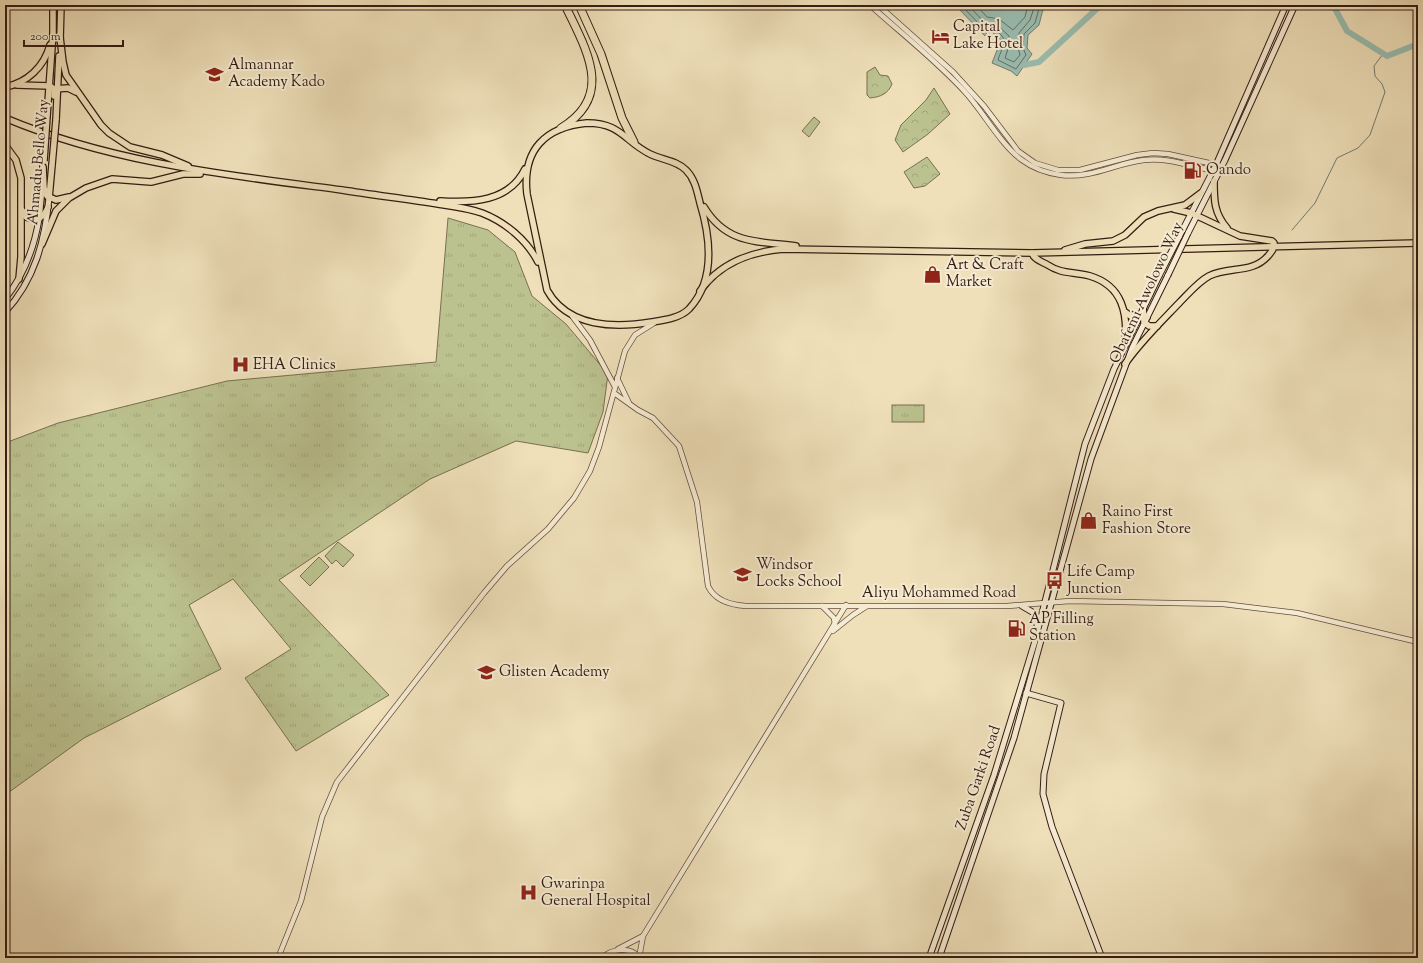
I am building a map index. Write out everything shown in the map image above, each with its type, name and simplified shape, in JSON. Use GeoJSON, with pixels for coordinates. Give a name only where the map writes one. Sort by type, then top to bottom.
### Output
{"type":"FeatureCollection","features":[{"type":"Feature","properties":{"kind":"highway"},"geometry":{"type":"LineString","coordinates":[[562,128],[576,118],[585,106],[591,91],[592,82],[592,68],[588,54],[564,5]]}},
{"type":"Feature","properties":{"kind":"highway"},"geometry":{"type":"LineString","coordinates":[[579,5],[601,54],[626,127],[634,142]]}},
{"type":"Feature","properties":{"kind":"main road","name":"Ahmadu Bello Way"},"geometry":{"type":"LineString","coordinates":[[5,312],[27,281],[42,244],[50,198],[56,117],[53,5]]}},
{"type":"Feature","properties":{"kind":"main road","name":"Ahmadu Bello Way"},"geometry":{"type":"LineString","coordinates":[[5,299],[19,279],[33,249],[39,219],[47,116],[49,97],[54,87],[60,37],[61,5]]}},
{"type":"Feature","properties":{"kind":"main road","name":"Obafemi Awolowo Way"},"geometry":{"type":"LineString","coordinates":[[1143,307],[1179,237],[1214,181],[1216,164],[1286,5]]}},
{"type":"Feature","properties":{"kind":"main road","name":"Obafemi Awolowo Way"},"geometry":{"type":"LineString","coordinates":[[1044,603],[1085,444],[1125,344],[1143,318],[1168,275],[1188,233],[1201,193],[1216,171],[1222,166],[1295,5]]}},
{"type":"Feature","properties":{"kind":"main road"},"geometry":{"type":"LineString","coordinates":[[15,85],[30,76],[42,64],[48,52],[53,33]]}},
{"type":"Feature","properties":{"kind":"main road"},"geometry":{"type":"LineString","coordinates":[[60,37],[64,68],[78,93],[101,125],[115,139],[130,147],[162,155],[200,170]]}},
{"type":"Feature","properties":{"kind":"main road"},"geometry":{"type":"LineString","coordinates":[[5,87],[15,85],[68,88],[78,93]]}},
{"type":"Feature","properties":{"kind":"main road"},"geometry":{"type":"LineString","coordinates":[[5,118],[69,142],[118,155],[200,170],[418,201],[482,213],[509,228],[526,244],[538,260],[550,296],[570,313],[595,323],[614,326],[656,322],[673,318],[684,313],[694,301],[706,282],[720,269],[737,259],[769,250],[816,249],[1032,253],[1062,251],[1418,243]]}},
{"type":"Feature","properties":{"kind":"main road"},"geometry":{"type":"LineString","coordinates":[[418,201],[466,202],[495,196],[516,183],[540,142],[562,128],[587,123],[602,124],[621,132],[651,155],[674,162],[685,170],[692,178],[700,199],[707,226],[709,247],[707,268],[700,291]]}},
{"type":"Feature","properties":{"kind":"main road"},"geometry":{"type":"LineString","coordinates":[[5,145],[14,155],[20,172],[21,264],[19,279]]}},
{"type":"Feature","properties":{"kind":"main road"},"geometry":{"type":"LineString","coordinates":[[528,163],[526,179],[527,194],[542,271]]}},
{"type":"Feature","properties":{"kind":"main road"},"geometry":{"type":"LineString","coordinates":[[44,164],[44,191],[50,198],[59,200],[98,183],[112,179],[151,182],[188,174],[227,174]]}},
{"type":"Feature","properties":{"kind":"main road"},"geometry":{"type":"LineString","coordinates":[[1214,181],[1215,208],[1221,221],[1230,231]]}},
{"type":"Feature","properties":{"kind":"main road"},"geometry":{"type":"LineString","coordinates":[[1062,251],[1085,244],[1113,241],[1125,235],[1144,217],[1174,209],[1190,202],[1201,193]]}},
{"type":"Feature","properties":{"kind":"main road"},"geometry":{"type":"LineString","coordinates":[[42,244],[56,211],[73,195]]}},
{"type":"Feature","properties":{"kind":"main road"},"geometry":{"type":"LineString","coordinates":[[700,199],[714,221],[725,231],[738,238],[752,242],[816,249]]}},
{"type":"Feature","properties":{"kind":"main road"},"geometry":{"type":"LineString","coordinates":[[21,210],[26,217],[39,219],[44,216],[48,207]]}},
{"type":"Feature","properties":{"kind":"main road"},"geometry":{"type":"LineString","coordinates":[[1174,209],[1194,214],[1246,237],[1272,241],[1274,246]]}},
{"type":"Feature","properties":{"kind":"main road"},"geometry":{"type":"LineString","coordinates":[[1125,364],[1139,345],[1203,280],[1225,270],[1246,269],[1257,265],[1267,257],[1274,246]]}},
{"type":"Feature","properties":{"kind":"main road"},"geometry":{"type":"LineString","coordinates":[[1032,253],[1034,257],[1056,270],[1090,276],[1104,283],[1115,294],[1125,312],[1125,344]]}},
{"type":"Feature","properties":{"kind":"main road"},"geometry":{"type":"LineString","coordinates":[[1143,307],[1143,318],[1149,326],[1157,326]]}},
{"type":"Feature","properties":{"kind":"main road"},"geometry":{"type":"LineString","coordinates":[[1125,312],[1128,315],[1143,318]]}},
{"type":"Feature","properties":{"kind":"main road","name":"Obafemi Awolowo Way"},"geometry":{"type":"LineString","coordinates":[[1051,603],[1091,459],[1143,318]]}},
{"type":"Feature","properties":{"kind":"main road","name":"Zuba Garki Road"},"geometry":{"type":"LineString","coordinates":[[929,958],[994,775],[1037,635],[1044,603]]}},
{"type":"Feature","properties":{"kind":"main road","name":"Zuba Garki Road"},"geometry":{"type":"LineString","coordinates":[[939,958],[1012,744],[1051,603]]}},
{"type":"Feature","properties":{"kind":"main road"},"geometry":{"type":"LineString","coordinates":[[1022,606],[1034,613],[1037,622],[1037,635]]}},
{"type":"Feature","properties":{"kind":"main road"},"geometry":{"type":"LineString","coordinates":[[1026,693],[1061,703],[1044,774],[1043,794],[1052,827],[1102,958]]}},
{"type":"Feature","properties":{"kind":"street"},"geometry":{"type":"LineString","coordinates":[[870,5],[950,76],[973,100],[1014,154],[1033,167],[1047,172],[1071,176],[1098,172],[1136,161],[1158,160],[1216,171]]}},
{"type":"Feature","properties":{"kind":"street"},"geometry":{"type":"LineString","coordinates":[[878,5],[953,72],[984,106],[1018,151],[1035,163],[1058,170],[1080,170],[1137,155],[1153,153],[1168,154],[1222,166]]}},
{"type":"Feature","properties":{"kind":"street"},"geometry":{"type":"LineString","coordinates":[[570,313],[590,340],[615,390],[630,405]]}},
{"type":"Feature","properties":{"kind":"street"},"geometry":{"type":"LineString","coordinates":[[278,958],[301,901],[322,817],[336,782],[507,566],[548,529],[574,498],[595,458],[615,390],[622,359],[629,343],[641,330],[656,322]]}},
{"type":"Feature","properties":{"kind":"street"},"geometry":{"type":"LineString","coordinates":[[617,378],[630,405]]}},
{"type":"Feature","properties":{"kind":"street","name":"Aliyu Mohammed Road"},"geometry":{"type":"LineString","coordinates":[[630,405],[653,418],[679,446],[697,502],[707,580],[711,593],[725,601],[739,605],[822,606],[1022,606],[1070,601],[1223,604],[1257,607],[1333,620],[1418,642]]}},
{"type":"Feature","properties":{"kind":"street"},"geometry":{"type":"LineString","coordinates":[[639,958],[643,936],[846,605]]}},
{"type":"Feature","properties":{"kind":"street"},"geometry":{"type":"LineString","coordinates":[[822,606],[834,618],[835,625]]}},
{"type":"Feature","properties":{"kind":"street"},"geometry":{"type":"LineString","coordinates":[[830,633],[859,610],[869,606]]}},
{"type":"Feature","properties":{"kind":"street"},"geometry":{"type":"LineString","coordinates":[[602,958],[610,951],[643,936]]}},
{"type":"Feature","properties":{"kind":"street"},"geometry":{"type":"LineString","coordinates":[[615,950],[637,954],[639,958]]}},
{"type":"Feature","properties":{"kind":"green space"},"geometry":{"type":"Polygon","coordinates":[[[875,67],[880,75],[888,76],[892,84],[883,94],[870,98],[867,95],[867,72],[875,67]]]}},
{"type":"Feature","properties":{"kind":"green space"},"geometry":{"type":"Polygon","coordinates":[[[934,88],[950,114],[928,134],[903,152],[895,140],[901,125],[926,100],[934,88]]]}},
{"type":"Feature","properties":{"kind":"green space"},"geometry":{"type":"Polygon","coordinates":[[[814,117],[820,122],[809,137],[802,131],[814,117]]]}},
{"type":"Feature","properties":{"kind":"green space"},"geometry":{"type":"Polygon","coordinates":[[[927,157],[940,174],[925,186],[914,188],[904,172],[927,157]]]}},
{"type":"Feature","properties":{"kind":"green space"},"geometry":{"type":"Polygon","coordinates":[[[448,218],[488,230],[515,252],[532,296],[566,324],[608,374],[603,412],[588,453],[516,441],[430,479],[279,580],[389,695],[296,751],[245,678],[291,649],[233,579],[189,605],[221,669],[84,738],[5,795],[5,443],[58,423],[227,381],[436,362],[448,218]]]}},
{"type":"Feature","properties":{"kind":"green space"},"geometry":{"type":"Polygon","coordinates":[[[892,405],[924,405],[924,422],[892,422],[892,405]]]}},
{"type":"Feature","properties":{"kind":"green space"},"geometry":{"type":"Polygon","coordinates":[[[338,542],[354,555],[343,567],[336,560],[332,564],[325,556],[338,542]]]}},
{"type":"Feature","properties":{"kind":"green space"},"geometry":{"type":"Polygon","coordinates":[[[319,557],[329,567],[310,586],[300,576],[319,557]]]}},
{"type":"Feature","properties":{"kind":"water"},"geometry":{"type":"Polygon","coordinates":[[[955,5],[1044,5],[1039,25],[1028,35],[1027,48],[1032,54],[1017,76],[1011,71],[992,63],[1001,40],[992,32],[987,32],[985,36],[955,5]]]}},
{"type":"Feature","properties":{"kind":"waterway"},"geometry":{"type":"LineString","coordinates":[[1024,65],[1039,62],[1101,5]]}},
{"type":"Feature","properties":{"kind":"waterway"},"geometry":{"type":"LineString","coordinates":[[1333,5],[1347,31],[1387,56],[1418,44]]}},
{"type":"Feature","properties":{"kind":"waterway"},"geometry":{"type":"LineString","coordinates":[[1292,230],[1315,203],[1337,158],[1358,148],[1370,135],[1385,92],[1382,84],[1375,76],[1374,66],[1383,54]]}},
{"type":"Feature","properties":{"kind":"place","name":"Capital Lake Hotel"},"geometry":{"type":"Point","coordinates":[940,36]}},
{"type":"Feature","properties":{"kind":"place","name":"Almannar Academy Kado"},"geometry":{"type":"Point","coordinates":[215,74]}},
{"type":"Feature","properties":{"kind":"place","name":"Oando"},"geometry":{"type":"Point","coordinates":[1193,170]}},
{"type":"Feature","properties":{"kind":"place","name":"Art & Craft Market"},"geometry":{"type":"Point","coordinates":[933,274]}},
{"type":"Feature","properties":{"kind":"place","name":"EHA Clinics"},"geometry":{"type":"Point","coordinates":[240,365]}},
{"type":"Feature","properties":{"kind":"place","name":"Raino First Fashion Store"},"geometry":{"type":"Point","coordinates":[1089,521]}},
{"type":"Feature","properties":{"kind":"place","name":"Windsor Locks School"},"geometry":{"type":"Point","coordinates":[743,574]}},
{"type":"Feature","properties":{"kind":"place","name":"Life Camp Junction"},"geometry":{"type":"Point","coordinates":[1054,581]}},
{"type":"Feature","properties":{"kind":"place","name":"AP Filling Station"},"geometry":{"type":"Point","coordinates":[1016,628]}},
{"type":"Feature","properties":{"kind":"place","name":"Glisten Academy"},"geometry":{"type":"Point","coordinates":[486,672]}},
{"type":"Feature","properties":{"kind":"place","name":"Gwarinpa General Hospital"},"geometry":{"type":"Point","coordinates":[528,893]}}]}
